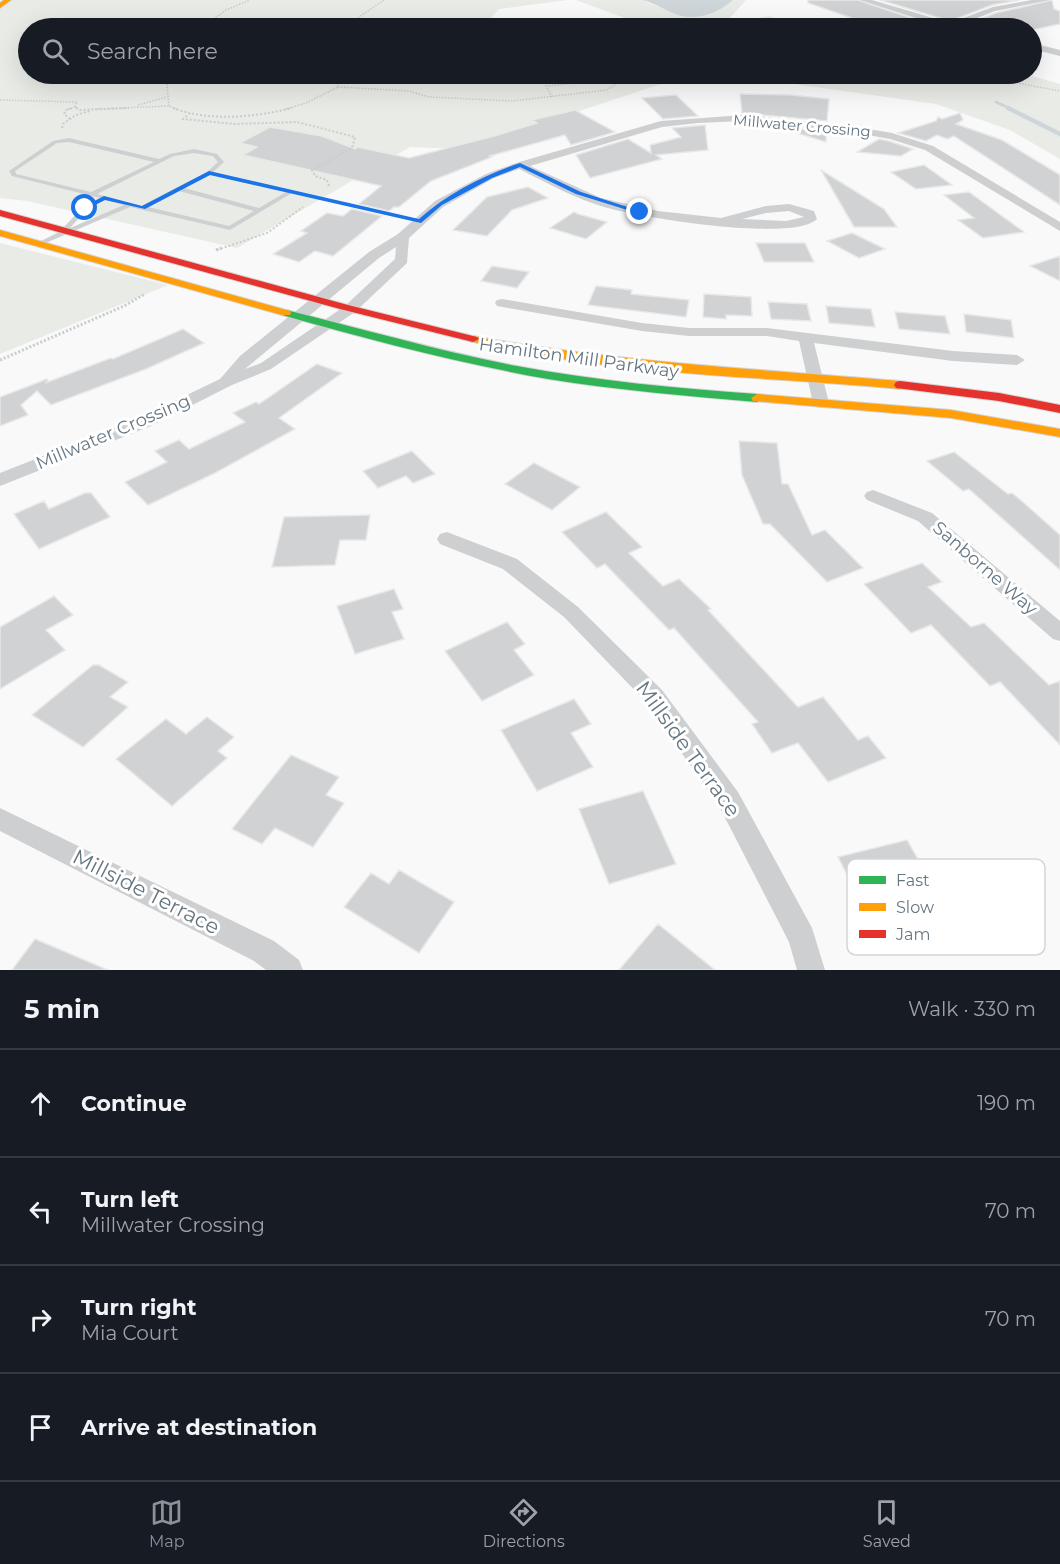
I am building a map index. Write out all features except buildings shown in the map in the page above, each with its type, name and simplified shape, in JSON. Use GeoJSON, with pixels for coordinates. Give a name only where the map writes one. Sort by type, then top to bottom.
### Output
{"type":"FeatureCollection","features":[{"type":"Feature","properties":{"kind":"street"},"geometry":{"type":"LineString","coordinates":[[0,6],[8,0]]}},
{"type":"Feature","properties":{"kind":"street"},"geometry":{"type":"LineString","coordinates":[[864,0],[923,18]]}},
{"type":"Feature","properties":{"kind":"street"},"geometry":{"type":"LineString","coordinates":[[970,18],[993,9],[1046,0]]}},
{"type":"Feature","properties":{"kind":"street"},"geometry":{"type":"LineString","coordinates":[[1042,48],[1060,53]]}},
{"type":"Feature","properties":{"kind":"street","name":"Millwater Crossing"},"geometry":{"type":"LineString","coordinates":[[226,382],[245,359],[374,255],[403,237],[440,204],[490,176],[520,165],[630,131],[661,124],[744,118],[851,129],[892,136],[929,147],[1060,227]]}},
{"type":"Feature","properties":{"kind":"street"},"geometry":{"type":"LineString","coordinates":[[520,165],[607,204],[667,216],[723,221],[782,224],[802,223],[811,219],[810,214],[801,209],[788,207],[765,210],[723,221]]}},
{"type":"Feature","properties":{"kind":"street","name":"Hamilton Mill Parkway"},"geometry":{"type":"LineString","coordinates":[[0,213],[319,301],[454,335],[564,355],[917,386],[1060,409]]}},
{"type":"Feature","properties":{"kind":"street","name":"Hamilton Mill Parkway"},"geometry":{"type":"LineString","coordinates":[[0,233],[329,325],[481,363],[551,376],[657,389],[951,414],[1060,433]]}},
{"type":"Feature","properties":{"kind":"street","name":"Millwater Crossing"},"geometry":{"type":"LineString","coordinates":[[0,480],[145,422],[226,382],[266,366],[350,309],[402,260],[403,237]]}},
{"type":"Feature","properties":{"kind":"street"},"geometry":{"type":"LineString","coordinates":[[502,303],[642,327],[689,332],[767,332],[953,356],[1017,360]]}},
{"type":"Feature","properties":{"kind":"street"},"geometry":{"type":"LineString","coordinates":[[805,336],[821,403]]}},
{"type":"Feature","properties":{"kind":"street","name":"Sanborne Way"},"geometry":{"type":"LineString","coordinates":[[873,496],[925,517],[1060,633]]}},
{"type":"Feature","properties":{"kind":"street","name":"Millside Terrace"},"geometry":{"type":"LineString","coordinates":[[447,539],[510,564],[571,612],[654,696],[729,800],[802,938],[811,970]]}},
{"type":"Feature","properties":{"kind":"street","name":"Millside Terrace"},"geometry":{"type":"LineString","coordinates":[[0,819],[264,951],[289,970]]}},
{"type":"Feature","properties":{"kind":"lane"},"geometry":{"type":"LineString","coordinates":[[159,161],[69,140],[55,142],[12,171],[14,176],[230,228],[291,191]]}},
{"type":"Feature","properties":{"kind":"lane"},"geometry":{"type":"LineString","coordinates":[[93,194],[172,154],[194,152],[215,155],[221,162],[209,173],[142,208]]}},
{"type":"Feature","properties":{"kind":"lane"},"geometry":{"type":"LineString","coordinates":[[209,173],[421,221]]}},
{"type":"Feature","properties":{"kind":"lane"},"geometry":{"type":"LineString","coordinates":[[179,189],[259,210]]}},
{"type":"Feature","properties":{"kind":"lane"},"geometry":{"type":"LineString","coordinates":[[64,231],[85,208],[104,198]]}},
{"type":"Feature","properties":{"kind":"lane"},"geometry":{"type":"LineString","coordinates":[[39,244],[64,231],[110,215],[129,205]]}},
{"type":"Feature","properties":{"kind":"path"},"geometry":{"type":"LineString","coordinates":[[215,18],[226,10],[250,0]]}},
{"type":"Feature","properties":{"kind":"path"},"geometry":{"type":"LineString","coordinates":[[361,18],[370,6],[384,0]]}},
{"type":"Feature","properties":{"kind":"path"},"geometry":{"type":"LineString","coordinates":[[168,84],[166,97],[169,106]]}},
{"type":"Feature","properties":{"kind":"path"},"geometry":{"type":"LineString","coordinates":[[552,96],[546,86],[563,84]]}},
{"type":"Feature","properties":{"kind":"path"},"geometry":{"type":"LineString","coordinates":[[70,119],[64,114],[66,110],[75,107],[80,110],[169,106],[178,111],[190,113],[232,114],[285,109],[338,87],[399,90],[429,97],[490,100],[608,90],[616,84]]}},
{"type":"Feature","properties":{"kind":"path"},"geometry":{"type":"LineString","coordinates":[[1017,84],[1060,91]]}},
{"type":"Feature","properties":{"kind":"path"},"geometry":{"type":"LineString","coordinates":[[132,107],[166,97]]}},
{"type":"Feature","properties":{"kind":"path"},"geometry":{"type":"LineString","coordinates":[[0,100],[77,102],[75,107]]}},
{"type":"Feature","properties":{"kind":"path"},"geometry":{"type":"LineString","coordinates":[[59,141],[63,124],[96,109]]}},
{"type":"Feature","properties":{"kind":"path"},"geometry":{"type":"LineString","coordinates":[[190,113],[183,119],[235,124],[297,122],[355,137],[356,142],[352,148],[312,170],[315,176],[327,180],[329,186],[322,192]]}},
{"type":"Feature","properties":{"kind":"path"},"geometry":{"type":"LineString","coordinates":[[216,250],[267,233],[310,201]]}},
{"type":"Feature","properties":{"kind":"path"},"geometry":{"type":"LineString","coordinates":[[0,360],[124,306],[145,294]]}},
{"type":"Feature","properties":{"kind":"shaded area"},"geometry":{"type":"Polygon","coordinates":[[[7,0],[567,0],[499,9],[491,18],[18,18],[18,84],[661,84],[465,149],[410,147],[237,248],[27,201],[0,198],[0,4],[7,0]]]}},
{"type":"Feature","properties":{"kind":"shaded area"},"geometry":{"type":"Polygon","coordinates":[[[576,0],[642,0],[679,15],[717,11],[733,0],[746,0],[730,18],[625,18],[576,0]]]}},
{"type":"Feature","properties":{"kind":"shaded area"},"geometry":{"type":"Polygon","coordinates":[[[642,0],[733,0],[707,15],[685,17],[642,0]]]}},
{"type":"Feature","properties":{"kind":"shaded area"},"geometry":{"type":"Polygon","coordinates":[[[1042,79],[1060,84],[1060,159],[1010,130],[936,104],[795,84],[1042,84],[1042,79]]]}},
{"type":"Feature","properties":{"kind":"shaded area"},"geometry":{"type":"Polygon","coordinates":[[[0,243],[168,285],[0,354],[0,243]]]}},
{"type":"Feature","properties":{"kind":"waterway"},"geometry":{"type":"LineString","coordinates":[[996,102],[1011,109]]}},
{"type":"Feature","properties":{"kind":"waterway"},"geometry":{"type":"LineString","coordinates":[[1008,108],[1060,134]]}},
{"type":"Feature","properties":{"kind":"traffic: fast"},"geometry":{"type":"LineString","coordinates":[[286,313],[416,347],[548,375],[626,386],[757,398]]}},
{"type":"Feature","properties":{"kind":"traffic: slow"},"geometry":{"type":"LineString","coordinates":[[0,6],[8,0]]}},
{"type":"Feature","properties":{"kind":"traffic: slow"},"geometry":{"type":"LineString","coordinates":[[0,233],[286,313]]}},
{"type":"Feature","properties":{"kind":"traffic: slow"},"geometry":{"type":"LineString","coordinates":[[473,339],[526,349],[632,363],[900,385]]}},
{"type":"Feature","properties":{"kind":"traffic: slow"},"geometry":{"type":"LineString","coordinates":[[757,398],[951,414],[1060,433]]}},
{"type":"Feature","properties":{"kind":"traffic: jam"},"geometry":{"type":"LineString","coordinates":[[0,213],[344,307],[473,339]]}},
{"type":"Feature","properties":{"kind":"traffic: jam"},"geometry":{"type":"LineString","coordinates":[[900,385],[999,397],[1060,409]]}},
{"type":"Feature","properties":{"kind":"route"},"geometry":{"type":"LineString","coordinates":[[85,208],[104,198],[142,208],[209,173],[421,221],[440,204],[490,176],[520,165],[607,204],[640,212]]}}]}
